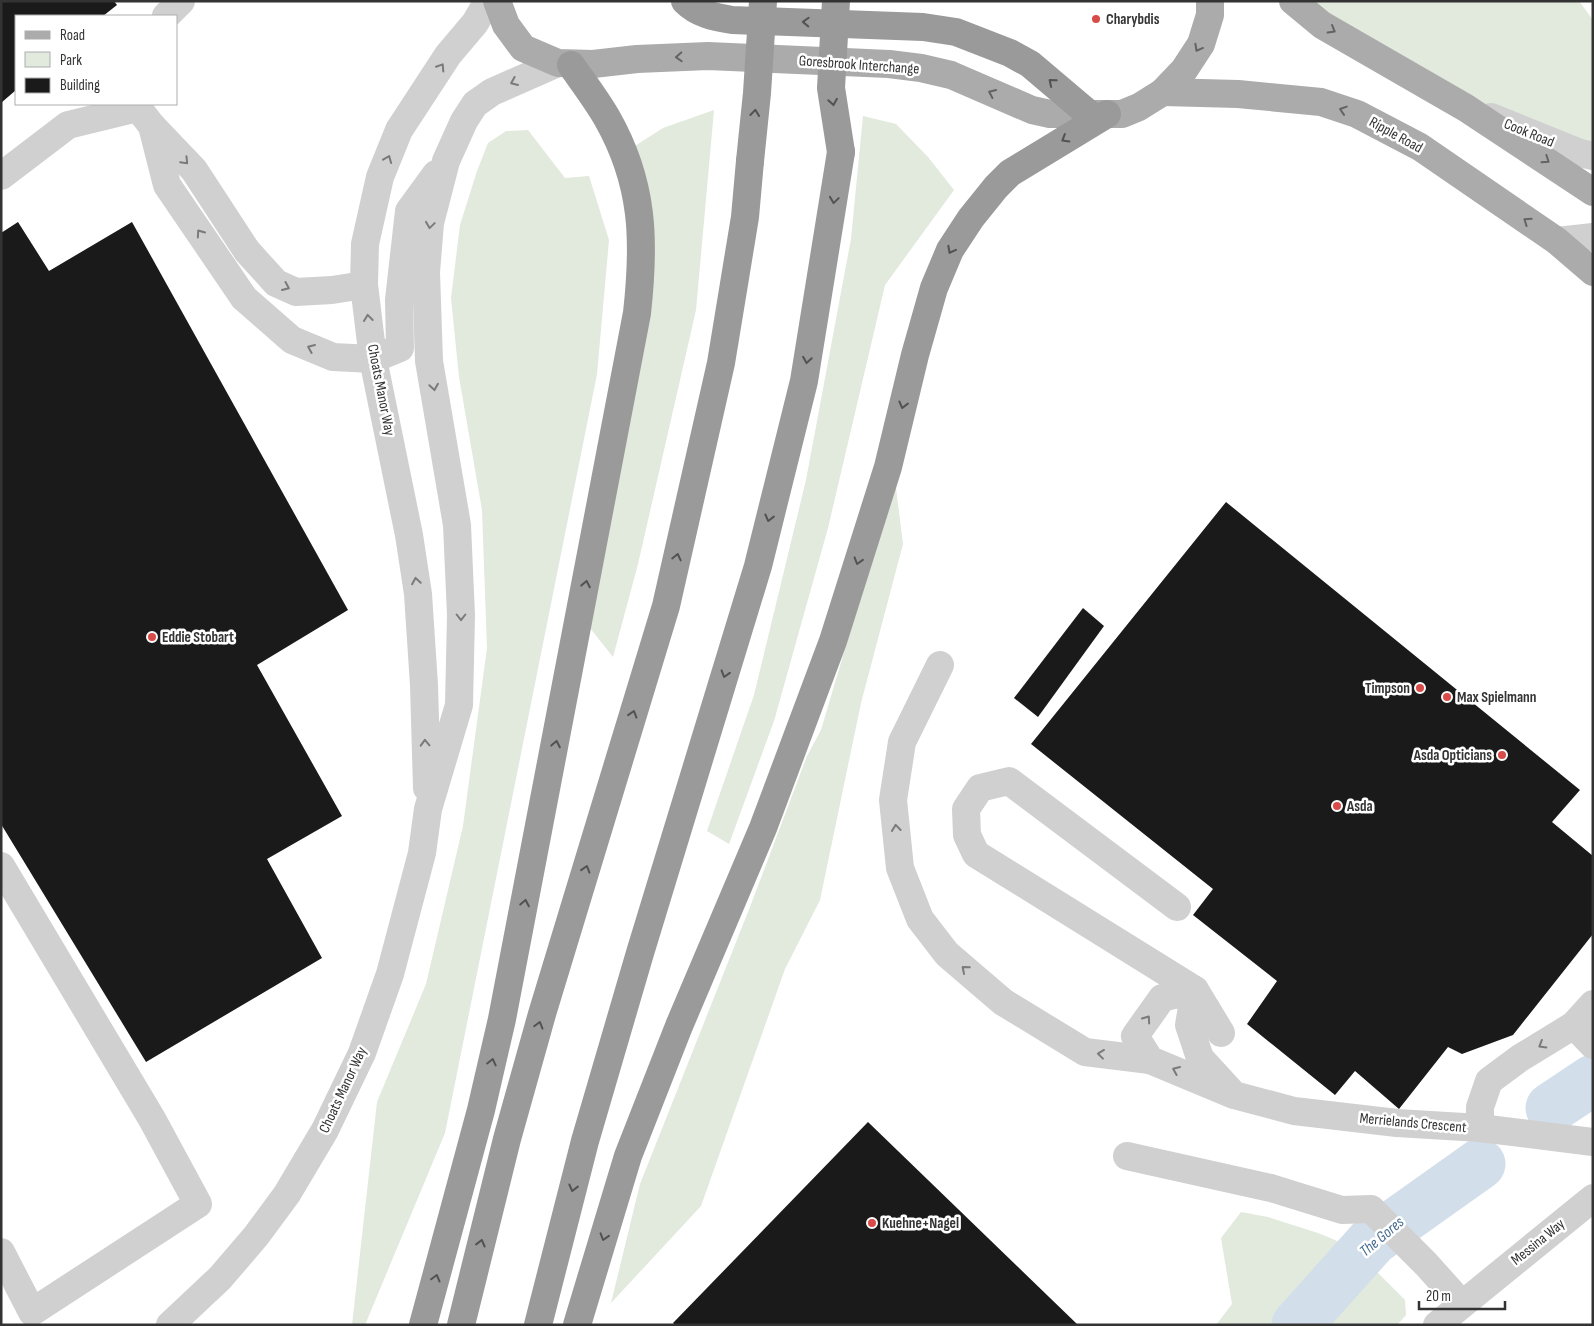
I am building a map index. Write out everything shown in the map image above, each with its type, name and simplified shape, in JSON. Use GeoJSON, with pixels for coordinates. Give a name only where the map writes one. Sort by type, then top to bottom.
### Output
{"type":"FeatureCollection","features":[{"type":"Feature","properties":{"kind":"highway"},"geometry":{"type":"LineString","coordinates":[[577,1325],[628,1156],[679,1026],[763,828],[833,641],[888,467],[915,355],[934,288],[950,250],[971,218],[996,186],[1010,173],[1098,114],[1030,64],[1010,53],[956,32],[923,27],[732,20],[711,16],[693,9],[685,1]]}},
{"type":"Feature","properties":{"kind":"highway"},"geometry":{"type":"LineString","coordinates":[[461,1325],[507,1139],[542,1014],[666,606],[721,363],[744,217],[757,94],[763,1]]}},
{"type":"Feature","properties":{"kind":"highway"},"geometry":{"type":"LineString","coordinates":[[538,1325],[585,1141],[758,566],[804,381],[840,152],[830,88],[836,1]]}},
{"type":"Feature","properties":{"kind":"highway"},"geometry":{"type":"LineString","coordinates":[[423,1325],[481,1110],[502,1019],[637,313],[642,270],[641,224],[635,187],[627,162],[607,119],[564,64]]}},
{"type":"Feature","properties":{"kind":"main road","name":"Goresbrook Interchange"},"geometry":{"type":"LineString","coordinates":[[497,1],[506,25],[523,48],[564,64],[708,56],[897,65],[951,75],[1032,110],[1050,114],[1122,114],[1139,107],[1163,92],[1184,70],[1201,44],[1210,15],[1210,1]]}},
{"type":"Feature","properties":{"kind":"main road"},"geometry":{"type":"LineString","coordinates":[[1293,1],[1322,25],[1466,108],[1593,192]]}},
{"type":"Feature","properties":{"kind":"main road","name":"Ripple Road"},"geometry":{"type":"LineString","coordinates":[[1163,92],[1238,94],[1320,102],[1356,114],[1420,147],[1557,241],[1593,272]]}},
{"type":"Feature","properties":{"kind":"street"},"geometry":{"type":"LineString","coordinates":[[167,15],[181,1]]}},
{"type":"Feature","properties":{"kind":"street","name":"Choats Manor Way"},"geometry":{"type":"LineString","coordinates":[[428,810],[424,685],[418,594],[409,535],[373,359],[364,285],[365,244],[380,177],[399,130],[448,55],[475,23],[488,1]]}},
{"type":"Feature","properties":{"kind":"street","name":"Choats Manor Way"},"geometry":{"type":"LineString","coordinates":[[170,1325],[220,1278],[256,1236],[287,1194],[325,1130],[362,1053],[390,974],[422,853],[428,810],[459,705],[461,615],[457,525],[429,362],[426,272],[430,223],[446,161],[464,121],[475,104],[492,92],[564,64]]}},
{"type":"Feature","properties":{"kind":"street","name":"Cook Road"},"geometry":{"type":"LineString","coordinates":[[1466,108],[1580,153],[1593,156]]}},
{"type":"Feature","properties":{"kind":"street"},"geometry":{"type":"LineString","coordinates":[[143,112],[194,170],[247,251],[276,282],[296,292],[332,290],[364,285]]}},
{"type":"Feature","properties":{"kind":"street"},"geometry":{"type":"LineString","coordinates":[[1,176],[68,125],[143,112]]}},
{"type":"Feature","properties":{"kind":"street"},"geometry":{"type":"LineString","coordinates":[[143,112],[167,185],[244,298],[292,340],[332,357],[373,359],[400,348],[399,300],[409,211],[446,161]]}},
{"type":"Feature","properties":{"kind":"street"},"geometry":{"type":"LineString","coordinates":[[1557,241],[1593,237]]}},
{"type":"Feature","properties":{"kind":"street","name":"Merrielands Crescent"},"geometry":{"type":"LineString","coordinates":[[940,665],[902,742],[892,800],[900,868],[920,920],[947,954],[1002,1002],[1085,1052],[1150,1060],[1234,1095],[1294,1111],[1397,1123],[1480,1128],[1593,1142]]}},
{"type":"Feature","properties":{"kind":"street"},"geometry":{"type":"LineString","coordinates":[[1177,907],[1009,781],[980,788],[966,809],[967,835],[976,854],[1195,990],[1221,1033]]}},
{"type":"Feature","properties":{"kind":"street"},"geometry":{"type":"LineString","coordinates":[[1,866],[152,1119],[198,1204],[32,1312],[1,1252]]}},
{"type":"Feature","properties":{"kind":"street"},"geometry":{"type":"LineString","coordinates":[[1150,1060],[1135,1036],[1162,998],[1195,990]]}},
{"type":"Feature","properties":{"kind":"street"},"geometry":{"type":"LineString","coordinates":[[1195,990],[1189,1024],[1200,1058],[1234,1095]]}},
{"type":"Feature","properties":{"kind":"street"},"geometry":{"type":"LineString","coordinates":[[1480,1128],[1480,1107],[1489,1081],[1520,1058],[1574,1025],[1593,1004]]}},
{"type":"Feature","properties":{"kind":"street"},"geometry":{"type":"LineString","coordinates":[[1574,1025],[1593,1045]]}},
{"type":"Feature","properties":{"kind":"street"},"geometry":{"type":"LineString","coordinates":[[1127,1156],[1271,1188],[1342,1210],[1371,1209],[1426,1264],[1461,1303]]}},
{"type":"Feature","properties":{"kind":"street","name":"Messina Way"},"geometry":{"type":"LineString","coordinates":[[1436,1325],[1593,1198]]}},
{"type":"Feature","properties":{"kind":"green space"},"geometry":{"type":"Polygon","coordinates":[[[1292,1],[1579,1],[1593,20],[1593,151],[1579,157],[1292,1]]]}},
{"type":"Feature","properties":{"kind":"green space"},"geometry":{"type":"Polygon","coordinates":[[[714,110],[696,310],[638,564],[613,657],[586,623],[647,289],[627,151],[663,128],[714,110]]]}},
{"type":"Feature","properties":{"kind":"green space"},"geometry":{"type":"Polygon","coordinates":[[[863,116],[896,124],[928,157],[954,190],[885,285],[828,528],[774,721],[729,844],[707,831],[754,695],[806,480],[851,239],[863,116]]]}},
{"type":"Feature","properties":{"kind":"green space"},"geometry":{"type":"Polygon","coordinates":[[[528,130],[565,178],[589,176],[609,240],[597,374],[445,1133],[365,1325],[352,1325],[377,1102],[426,984],[463,826],[487,648],[482,510],[459,377],[451,298],[460,225],[488,143],[506,131],[528,130]]]}},
{"type":"Feature","properties":{"kind":"green space"},"geometry":{"type":"Polygon","coordinates":[[[895,480],[903,544],[861,703],[820,900],[785,969],[701,1206],[611,1303],[640,1184],[750,907],[807,756],[821,730],[895,480]]]}},
{"type":"Feature","properties":{"kind":"green space"},"geometry":{"type":"Polygon","coordinates":[[[1241,1212],[1268,1217],[1318,1233],[1352,1247],[1405,1300],[1406,1315],[1397,1325],[1216,1325],[1232,1304],[1221,1238],[1241,1212]]]}},
{"type":"Feature","properties":{"kind":"building"},"geometry":{"type":"Polygon","coordinates":[[[1,1],[114,1],[117,5],[104,15],[15,15],[15,91],[1,103],[1,1]]]}},
{"type":"Feature","properties":{"kind":"building","name":"Eddie Stobart"},"geometry":{"type":"Polygon","coordinates":[[[18,222],[49,271],[132,222],[348,610],[257,665],[342,816],[267,859],[322,958],[146,1062],[1,824],[1,233],[18,222]]]}},
{"type":"Feature","properties":{"kind":"building","name":"Asda"},"geometry":{"type":"Polygon","coordinates":[[[1226,502],[1580,790],[1552,822],[1593,856],[1593,934],[1513,1035],[1462,1054],[1448,1047],[1399,1109],[1355,1071],[1335,1095],[1247,1024],[1277,981],[1193,915],[1213,889],[1031,744],[1226,502]]]}},
{"type":"Feature","properties":{"kind":"building"},"geometry":{"type":"Polygon","coordinates":[[[1083,608],[1104,626],[1038,717],[1014,698],[1083,608]]]}},
{"type":"Feature","properties":{"kind":"building","name":"Kuehne+Nagel"},"geometry":{"type":"Polygon","coordinates":[[[868,1122],[1078,1325],[675,1325],[673,1323],[868,1122]]]}},
{"type":"Feature","properties":{"kind":"waterway","name":"The Gores"},"geometry":{"type":"LineString","coordinates":[[1551,1108],[1593,1080]]}},
{"type":"Feature","properties":{"kind":"waterway","name":"The Gores"},"geometry":{"type":"LineString","coordinates":[[1297,1325],[1373,1240],[1480,1164]]}},
{"type":"Feature","properties":{"kind":"place","name":"Charybdis"},"geometry":{"type":"Point","coordinates":[1096,19]}},
{"type":"Feature","properties":{"kind":"place","name":"Eddie Stobart"},"geometry":{"type":"Point","coordinates":[152,637]}},
{"type":"Feature","properties":{"kind":"place","name":"Timpson"},"geometry":{"type":"Point","coordinates":[1420,688]}},
{"type":"Feature","properties":{"kind":"place","name":"Max Spielmann"},"geometry":{"type":"Point","coordinates":[1447,697]}},
{"type":"Feature","properties":{"kind":"place","name":"Asda Opticians"},"geometry":{"type":"Point","coordinates":[1502,755]}},
{"type":"Feature","properties":{"kind":"place","name":"Asda"},"geometry":{"type":"Point","coordinates":[1337,806]}},
{"type":"Feature","properties":{"kind":"place","name":"Kuehne+Nagel"},"geometry":{"type":"Point","coordinates":[872,1223]}}]}
